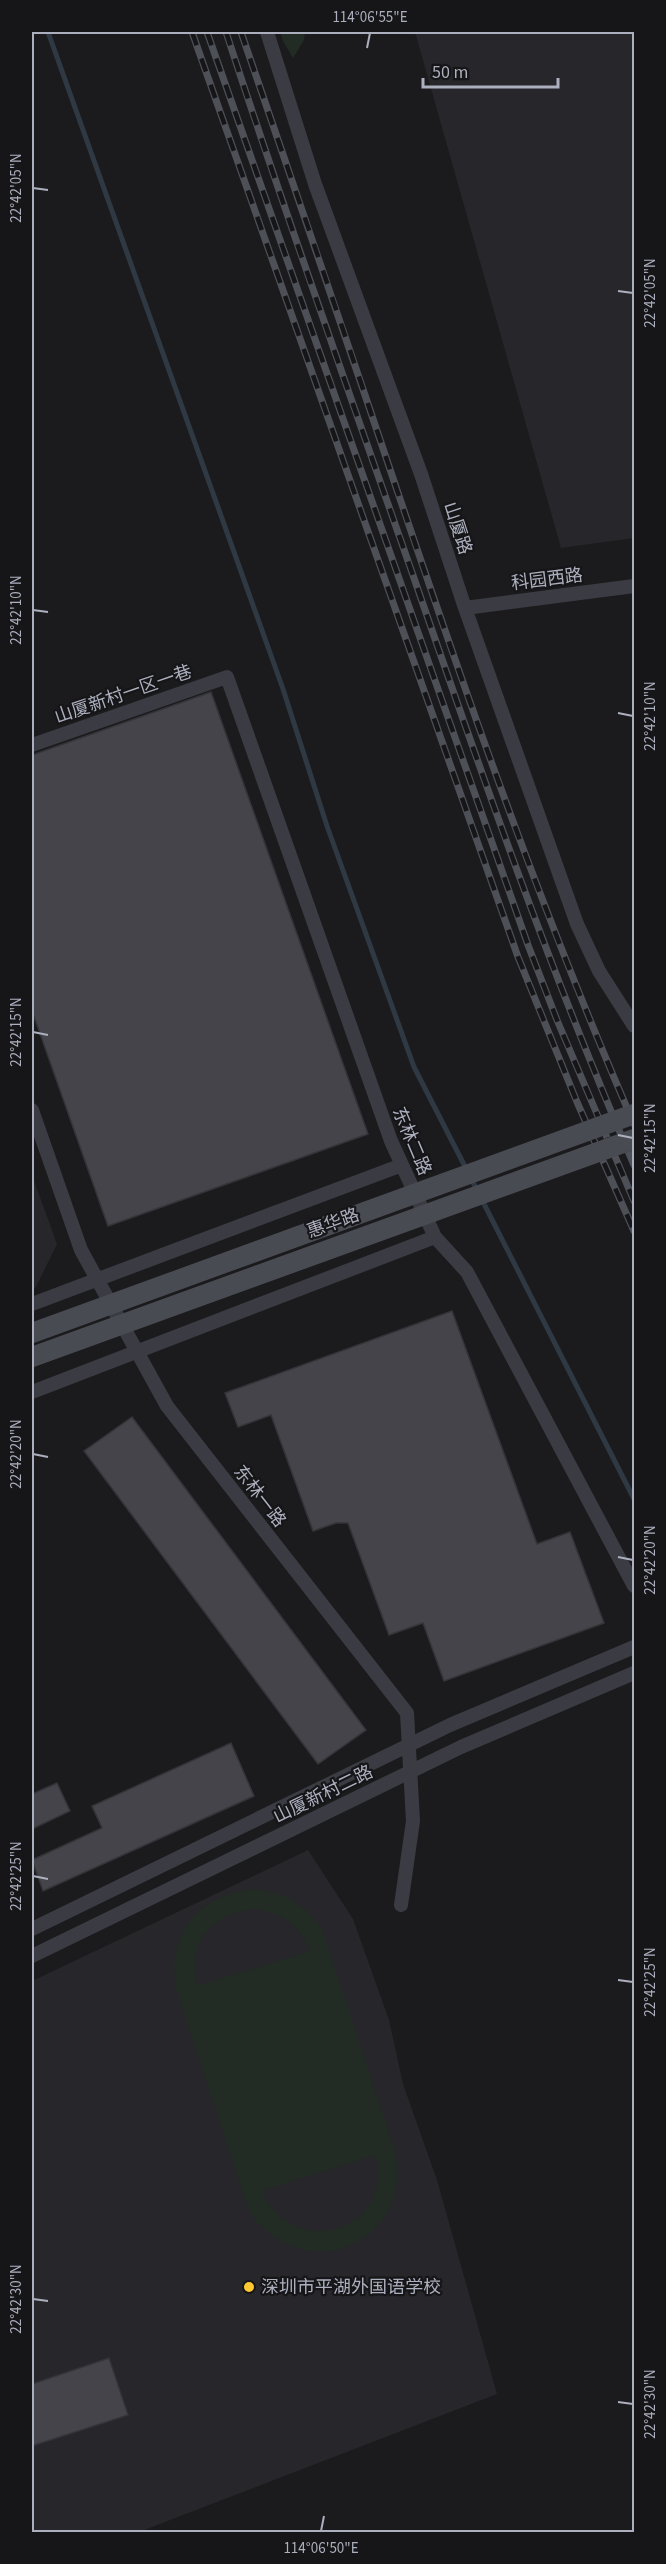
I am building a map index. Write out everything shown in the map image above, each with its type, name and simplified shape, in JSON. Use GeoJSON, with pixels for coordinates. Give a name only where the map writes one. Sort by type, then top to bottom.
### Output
{"type":"FeatureCollection","features":[{"type":"Feature","properties":{"kind":"main road","name":"惠华路"},"geometry":{"type":"LineString","coordinates":[[32,1333],[634,1114]]}},
{"type":"Feature","properties":{"kind":"main road","name":"惠华路"},"geometry":{"type":"LineString","coordinates":[[32,1357],[634,1139]]}},
{"type":"Feature","properties":{"kind":"street","name":"山厦路"},"geometry":{"type":"LineString","coordinates":[[267,32],[298,134],[421,474],[465,608],[577,924],[599,971],[634,1026]]}},
{"type":"Feature","properties":{"kind":"street","name":"科园西路"},"geometry":{"type":"LineString","coordinates":[[465,608],[634,586]]}},
{"type":"Feature","properties":{"kind":"street","name":"山厦新村一区一巷"},"geometry":{"type":"LineString","coordinates":[[32,745],[227,677]]}},
{"type":"Feature","properties":{"kind":"street","name":"东林二路"},"geometry":{"type":"LineString","coordinates":[[227,677],[359,1054],[402,1165],[435,1237],[467,1272],[634,1586]]}},
{"type":"Feature","properties":{"kind":"street","name":"东林一路"},"geometry":{"type":"LineString","coordinates":[[32,1110],[81,1250],[167,1406],[407,1713],[413,1821],[401,1905]]}},
{"type":"Feature","properties":{"kind":"street"},"geometry":{"type":"LineString","coordinates":[[32,1304],[402,1165]]}},
{"type":"Feature","properties":{"kind":"street"},"geometry":{"type":"LineString","coordinates":[[32,1392],[435,1237]]}},
{"type":"Feature","properties":{"kind":"street","name":"山厦新村二路"},"geometry":{"type":"LineString","coordinates":[[32,1929],[450,1725],[634,1647]]}},
{"type":"Feature","properties":{"kind":"street","name":"山厦新村二路"},"geometry":{"type":"LineString","coordinates":[[32,1956],[461,1747],[634,1673]]}},
{"type":"Feature","properties":{"kind":"shaded area"},"geometry":{"type":"Polygon","coordinates":[[[280,32],[305,32],[304,40],[293,58],[283,41],[280,32]]]}},
{"type":"Feature","properties":{"kind":"shaded area"},"geometry":{"type":"Polygon","coordinates":[[[415,32],[634,32],[634,538],[561,548],[415,32]]]}},
{"type":"Feature","properties":{"kind":"shaded area"},"geometry":{"type":"Polygon","coordinates":[[[32,1175],[57,1244],[36,1287],[32,1289],[32,1175]]]}},
{"type":"Feature","properties":{"kind":"shaded area","name":"深圳市平湖外国语学校"},"geometry":{"type":"Polygon","coordinates":[[[308,1850],[353,1919],[389,2020],[403,2084],[437,2180],[497,2394],[139,2532],[32,2532],[32,1981],[308,1850]]]}},
{"type":"Feature","properties":{"kind":"shaded area"},"geometry":{"type":"Polygon","coordinates":[[[254,1889],[284,1896],[301,1906],[322,1929],[395,2150],[397,2183],[388,2210],[372,2231],[350,2245],[325,2251],[298,2248],[272,2236],[249,2212],[177,1992],[174,1971],[181,1936],[189,1921],[201,1909],[234,1893],[254,1889]],[[254,1909],[226,1917],[214,1924],[206,1933],[199,1944],[196,1957],[197,1986],[310,1951],[301,1934],[288,1921],[272,1913],[254,1909]],[[375,2155],[262,2191],[278,2214],[297,2227],[319,2231],[340,2227],[358,2217],[372,2201],[378,2180],[375,2155]]]}},
{"type":"Feature","properties":{"kind":"building"},"geometry":{"type":"Polygon","coordinates":[[[211,692],[368,1134],[108,1226],[32,1011],[32,755],[211,692]]]}},
{"type":"Feature","properties":{"kind":"building"},"geometry":{"type":"Polygon","coordinates":[[[452,1311],[537,1544],[570,1532],[604,1623],[444,1681],[423,1623],[389,1635],[348,1523],[336,1523],[313,1531],[271,1415],[238,1427],[225,1393],[452,1311]]]}},
{"type":"Feature","properties":{"kind":"building"},"geometry":{"type":"Polygon","coordinates":[[[132,1417],[366,1730],[318,1764],[84,1451],[132,1417]]]}},
{"type":"Feature","properties":{"kind":"building"},"geometry":{"type":"Polygon","coordinates":[[[231,1743],[254,1796],[43,1891],[32,1860],[102,1828],[92,1806],[231,1743]]]}},
{"type":"Feature","properties":{"kind":"building"},"geometry":{"type":"Polygon","coordinates":[[[57,1783],[70,1811],[32,1829],[32,1794],[57,1783]]]}},
{"type":"Feature","properties":{"kind":"building"},"geometry":{"type":"Polygon","coordinates":[[[109,2358],[128,2415],[32,2446],[32,2384],[109,2358]]]}},
{"type":"Feature","properties":{"kind":"waterway"},"geometry":{"type":"LineString","coordinates":[[48,32],[283,689],[327,826],[414,1067],[477,1190]]}},
{"type":"Feature","properties":{"kind":"waterway"},"geometry":{"type":"LineString","coordinates":[[481,1198],[634,1499]]}},
{"type":"Feature","properties":{"kind":"railway"},"geometry":{"type":"LineString","coordinates":[[192,32],[518,957],[577,1102],[634,1231]]}},
{"type":"Feature","properties":{"kind":"railway"},"geometry":{"type":"LineString","coordinates":[[207,32],[528,945],[557,1020],[634,1201]]}},
{"type":"Feature","properties":{"kind":"railway"},"geometry":{"type":"LineString","coordinates":[[226,32],[319,307],[492,802],[574,1021],[634,1165]]}},
{"type":"Feature","properties":{"kind":"railway"},"geometry":{"type":"LineString","coordinates":[[241,32],[493,766],[560,946],[634,1124]]}},
{"type":"Feature","properties":{"kind":"place","name":"深圳市平湖外国语学校"},"geometry":{"type":"Point","coordinates":[249,2287]}}]}
